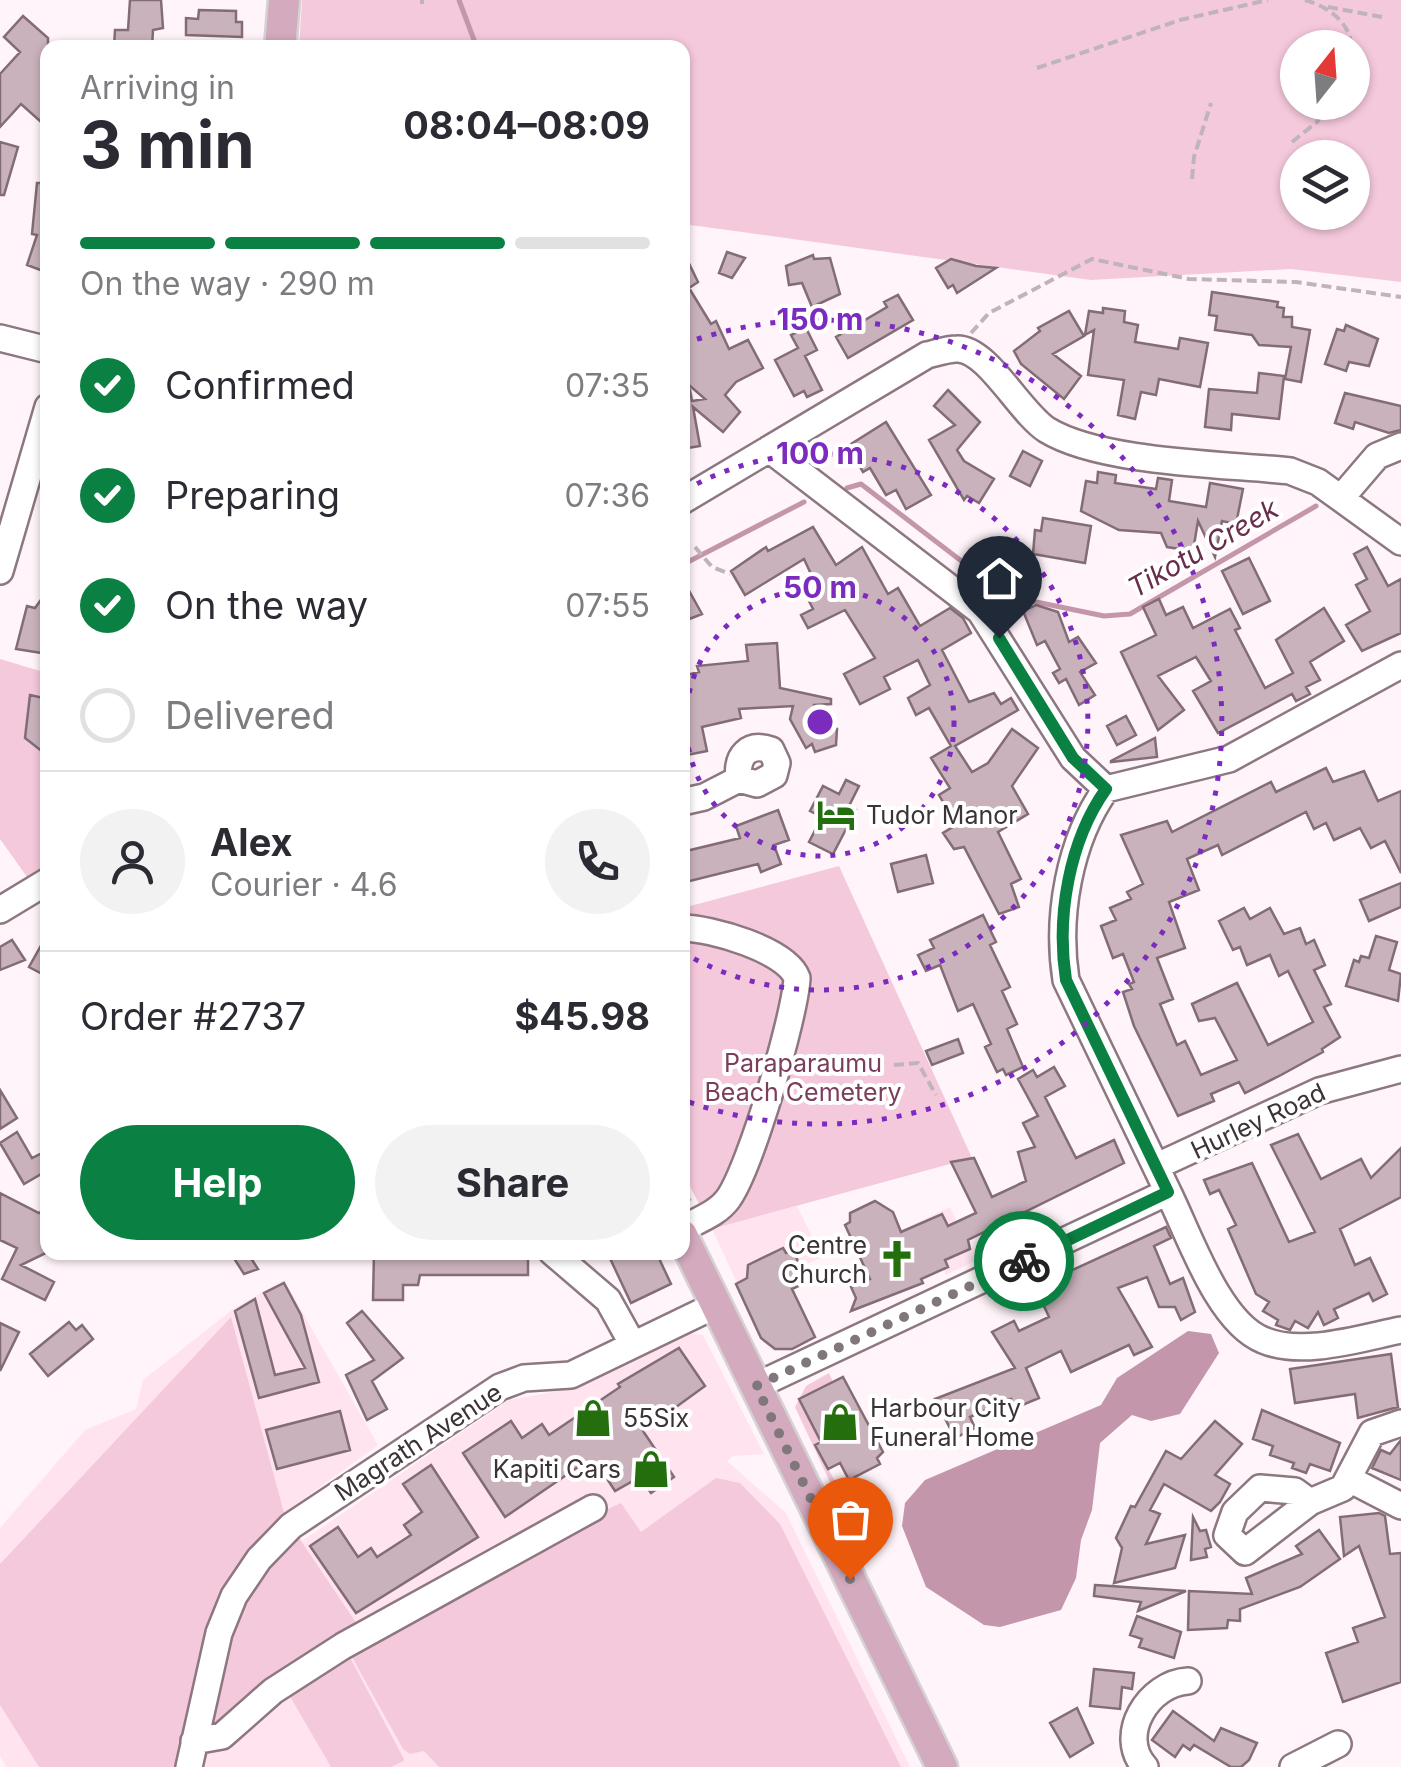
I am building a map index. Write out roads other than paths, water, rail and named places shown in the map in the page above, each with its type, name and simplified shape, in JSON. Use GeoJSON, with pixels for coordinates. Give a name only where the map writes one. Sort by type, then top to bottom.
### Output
{"type":"FeatureCollection","features":[{"type":"Feature","properties":{"kind":"main road"},"geometry":{"type":"LineString","coordinates":[[281,40],[284,0]]}},
{"type":"Feature","properties":{"kind":"main road"},"geometry":{"type":"LineString","coordinates":[[690,1249],[942,1767]]}},
{"type":"Feature","properties":{"kind":"street"},"geometry":{"type":"LineString","coordinates":[[0,338],[40,348]]}},
{"type":"Feature","properties":{"kind":"street"},"geometry":{"type":"LineString","coordinates":[[690,496],[927,356],[970,353],[1035,420],[1073,442],[1148,456],[1290,471],[1318,482],[1401,542]]}},
{"type":"Feature","properties":{"kind":"street"},"geometry":{"type":"LineString","coordinates":[[0,572],[40,434]]}},
{"type":"Feature","properties":{"kind":"street"},"geometry":{"type":"LineString","coordinates":[[1341,498],[1377,456],[1401,446]]}},
{"type":"Feature","properties":{"kind":"street"},"geometry":{"type":"LineString","coordinates":[[769,449],[980,611],[1073,758],[1106,789]]}},
{"type":"Feature","properties":{"kind":"street"},"geometry":{"type":"LineString","coordinates":[[1401,665],[1229,759],[1106,789],[1086,816],[1078,838],[1060,945],[1066,980],[1220,1300],[1235,1320],[1260,1340],[1328,1344],[1401,1330]]}},
{"type":"Feature","properties":{"kind":"street"},"geometry":{"type":"LineString","coordinates":[[690,800],[739,779]]}},
{"type":"Feature","properties":{"kind":"street"},"geometry":{"type":"LineString","coordinates":[[0,910],[40,887]]}},
{"type":"Feature","properties":{"kind":"street"},"geometry":{"type":"LineString","coordinates":[[690,929],[711,930],[765,952],[794,970],[797,978],[767,1095],[735,1187],[718,1209],[690,1227]]}},
{"type":"Feature","properties":{"kind":"street","name":"Hurley Road"},"geometry":{"type":"LineString","coordinates":[[1158,1166],[1362,1076],[1388,1074],[1401,1068]]}},
{"type":"Feature","properties":{"kind":"street"},"geometry":{"type":"LineString","coordinates":[[756,1386],[1126,1202],[1168,1192]]}},
{"type":"Feature","properties":{"kind":"street"},"geometry":{"type":"LineString","coordinates":[[561,1260],[608,1300],[633,1345]]}},
{"type":"Feature","properties":{"kind":"street","name":"Magrath Avenue"},"geometry":{"type":"LineString","coordinates":[[188,1767],[227,1612],[258,1559],[291,1526],[500,1386],[524,1378],[571,1375],[716,1305]]}},
{"type":"Feature","properties":{"kind":"street"},"geometry":{"type":"LineString","coordinates":[[1310,1502],[1334,1494],[1349,1480],[1372,1433],[1401,1423]]}},
{"type":"Feature","properties":{"kind":"street"},"geometry":{"type":"LineString","coordinates":[[1349,1480],[1401,1506]]}},
{"type":"Feature","properties":{"kind":"street"},"geometry":{"type":"LineString","coordinates":[[194,1741],[222,1736],[273,1691],[343,1646],[592,1508]]}},
{"type":"Feature","properties":{"kind":"street"},"geometry":{"type":"LineString","coordinates":[[1145,1767],[1134,1743],[1142,1711],[1159,1689],[1188,1680]]}},
{"type":"Feature","properties":{"kind":"street"},"geometry":{"type":"LineString","coordinates":[[1294,1767],[1332,1746],[1311,1725]]}},
{"type":"Feature","properties":{"kind":"waterway","name":"Tikotu Creek"},"geometry":{"type":"LineString","coordinates":[[459,0],[474,40]]}},
{"type":"Feature","properties":{"kind":"waterway","name":"Tikotu Creek"},"geometry":{"type":"LineString","coordinates":[[847,488],[861,484],[1007,596],[1104,616],[1130,614],[1316,506]]}},
{"type":"Feature","properties":{"kind":"waterway","name":"Tikotu Creek"},"geometry":{"type":"LineString","coordinates":[[690,561],[804,502]]}},
{"type":"Feature","properties":{"kind":"place","name":"Tudor Manor"},"geometry":{"type":"Point","coordinates":[836,815]}},
{"type":"Feature","properties":{"kind":"place","name":"Centre Church"},"geometry":{"type":"Point","coordinates":[897,1259]}},
{"type":"Feature","properties":{"kind":"place","name":"55Six"},"geometry":{"type":"Point","coordinates":[593,1418]}},
{"type":"Feature","properties":{"kind":"place","name":"Harbour City Funeral Home"},"geometry":{"type":"Point","coordinates":[840,1422]}},
{"type":"Feature","properties":{"kind":"place","name":"Kapiti Cars"},"geometry":{"type":"Point","coordinates":[651,1469]}},
{"type":"Feature","properties":{"kind":"park label","name":"Paraparaumu Beach Cemetery"},"geometry":{"type":"Point","coordinates":[803,1078]}}]}
